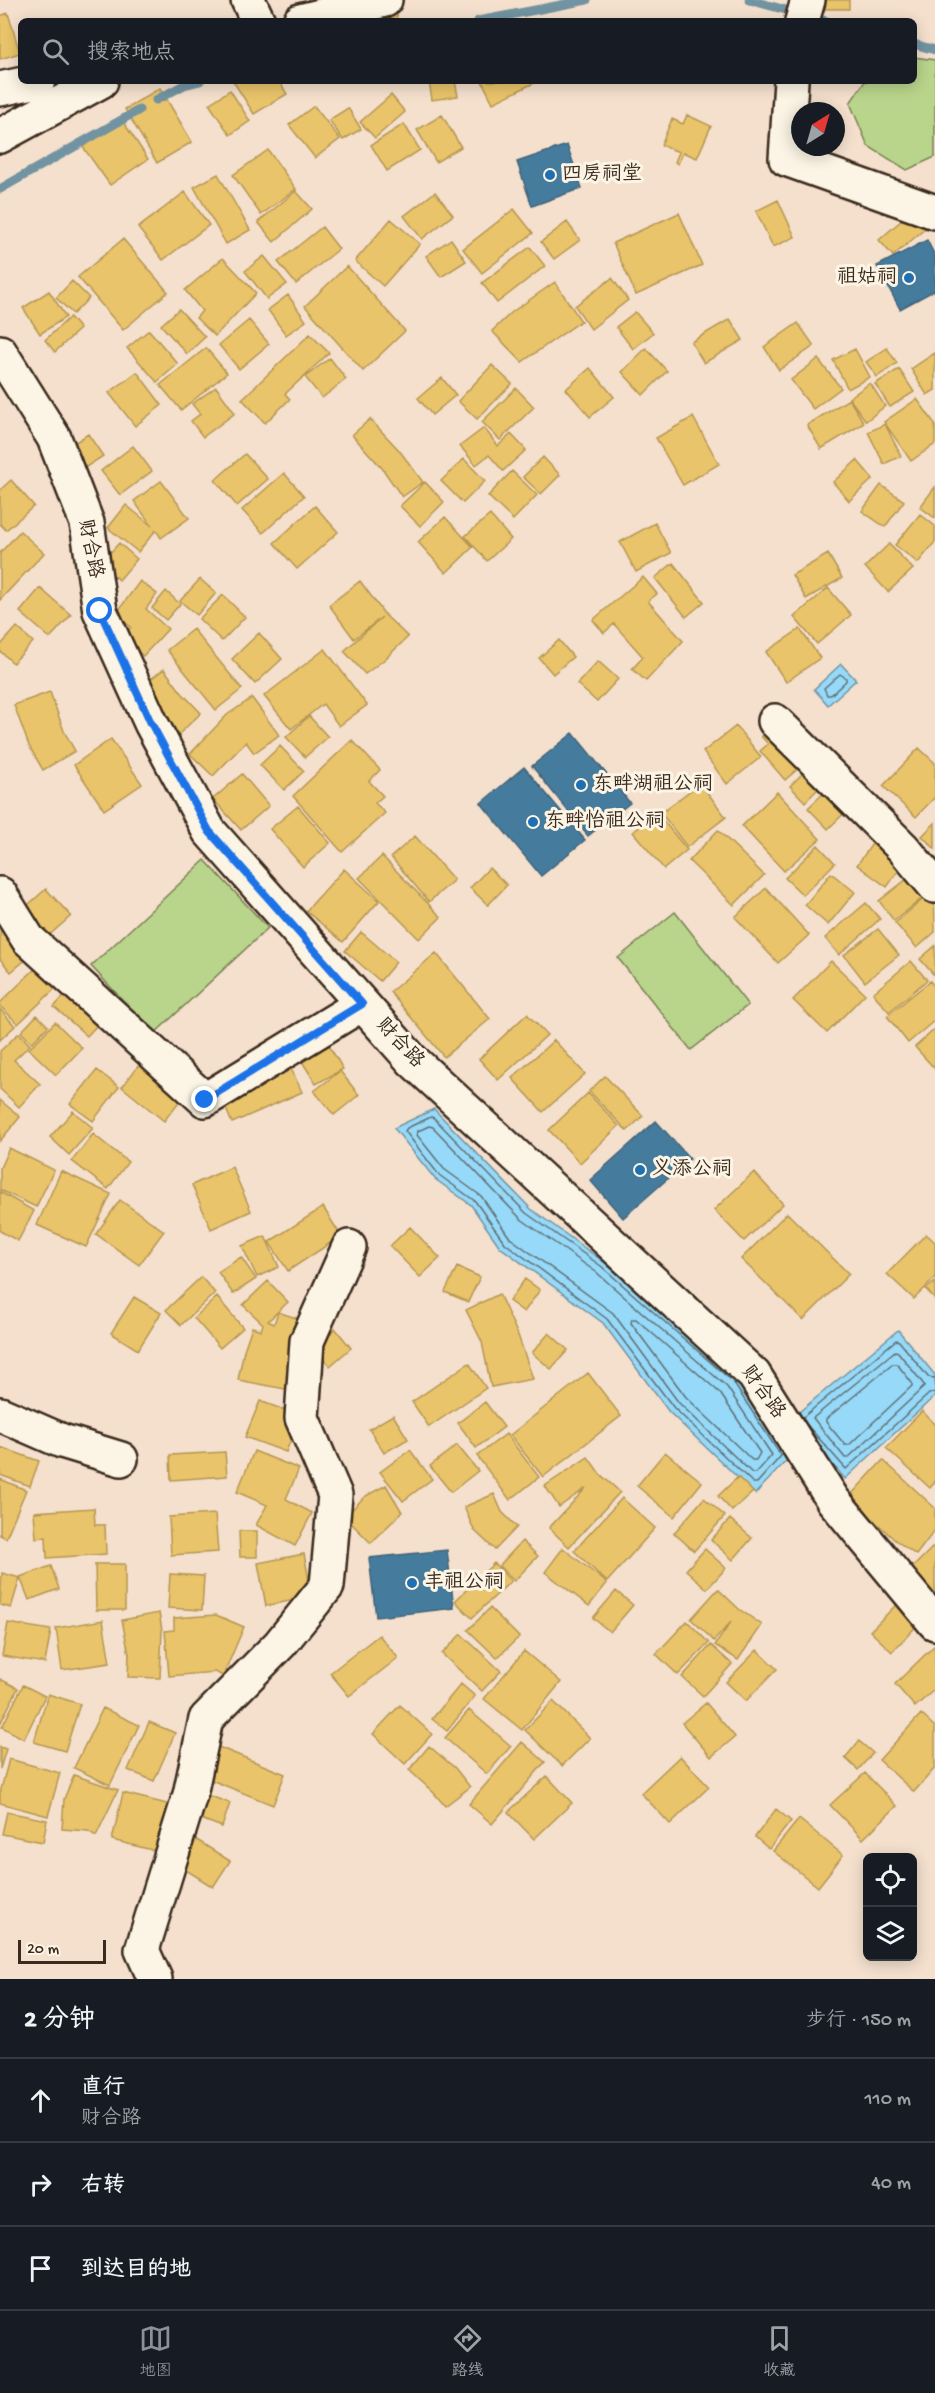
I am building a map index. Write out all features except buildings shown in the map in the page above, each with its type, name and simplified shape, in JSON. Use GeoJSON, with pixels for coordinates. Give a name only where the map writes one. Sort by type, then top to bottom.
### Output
{"type":"FeatureCollection","features":[{"type":"Feature","properties":{"kind":"street"},"geometry":{"type":"LineString","coordinates":[[248,0],[257,18]]}},
{"type":"Feature","properties":{"kind":"street"},"geometry":{"type":"LineString","coordinates":[[312,18],[385,0]]}},
{"type":"Feature","properties":{"kind":"street"},"geometry":{"type":"LineString","coordinates":[[0,89],[24,84]]}},
{"type":"Feature","properties":{"kind":"street"},"geometry":{"type":"LineString","coordinates":[[0,136],[95,84]]}},
{"type":"Feature","properties":{"kind":"street"},"geometry":{"type":"LineString","coordinates":[[791,84],[786,159],[935,212]]}},
{"type":"Feature","properties":{"kind":"street","name":"财合路"},"geometry":{"type":"LineString","coordinates":[[0,352],[54,438],[87,523],[100,611],[151,723],[209,831],[412,1060],[754,1375],[832,1500],[935,1623]]}},
{"type":"Feature","properties":{"kind":"street"},"geometry":{"type":"LineString","coordinates":[[775,721],[903,848],[935,886]]}},
{"type":"Feature","properties":{"kind":"street"},"geometry":{"type":"LineString","coordinates":[[0,894],[28,939],[205,1100],[362,1004]]}},
{"type":"Feature","properties":{"kind":"street"},"geometry":{"type":"LineString","coordinates":[[155,1979],[142,1950],[190,1795],[206,1719],[280,1644],[327,1586],[335,1495],[302,1418],[307,1341],[349,1247]]}},
{"type":"Feature","properties":{"kind":"street"},"geometry":{"type":"LineString","coordinates":[[0,1414],[62,1441],[121,1459]]}},
{"type":"Feature","properties":{"kind":"green space"},"geometry":{"type":"Polygon","coordinates":[[[917,57],[935,60],[935,157],[907,170],[868,146],[850,103],[863,84],[917,84],[917,57]]]}},
{"type":"Feature","properties":{"kind":"green space"},"geometry":{"type":"Polygon","coordinates":[[[205,860],[268,928],[154,1034],[91,966],[205,860]]]}},
{"type":"Feature","properties":{"kind":"green space"},"geometry":{"type":"Polygon","coordinates":[[[675,912],[748,1005],[691,1050],[618,958],[675,912]]]}},
{"type":"Feature","properties":{"kind":"water"},"geometry":{"type":"Polygon","coordinates":[[[841,664],[856,680],[828,705],[814,689],[841,664]]]}},
{"type":"Feature","properties":{"kind":"water"},"geometry":{"type":"Polygon","coordinates":[[[434,1109],[531,1209],[604,1262],[738,1378],[790,1457],[755,1494],[669,1412],[603,1323],[500,1247],[471,1205],[435,1179],[394,1128],[434,1109]]]}},
{"type":"Feature","properties":{"kind":"water"},"geometry":{"type":"Polygon","coordinates":[[[898,1330],[935,1375],[935,1396],[845,1479],[793,1417],[898,1330]]]}},
{"type":"Feature","properties":{"kind":"waterway"},"geometry":{"type":"LineString","coordinates":[[494,18],[587,0]]}},
{"type":"Feature","properties":{"kind":"waterway"},"geometry":{"type":"LineString","coordinates":[[749,0],[816,18]]}},
{"type":"Feature","properties":{"kind":"waterway"},"geometry":{"type":"LineString","coordinates":[[917,45],[935,50]]}},
{"type":"Feature","properties":{"kind":"waterway"},"geometry":{"type":"LineString","coordinates":[[156,100],[188,84]]}},
{"type":"Feature","properties":{"kind":"waterway"},"geometry":{"type":"LineString","coordinates":[[0,189],[139,110]]}},
{"type":"Feature","properties":{"kind":"place","name":"四房祠堂"},"geometry":{"type":"Point","coordinates":[550,175]}},
{"type":"Feature","properties":{"kind":"place","name":"祖姑祠"},"geometry":{"type":"Point","coordinates":[909,278]}},
{"type":"Feature","properties":{"kind":"place","name":"东畔湖祖公祠"},"geometry":{"type":"Point","coordinates":[581,785]}},
{"type":"Feature","properties":{"kind":"place","name":"东畔怡祖公祠"},"geometry":{"type":"Point","coordinates":[533,822]}},
{"type":"Feature","properties":{"kind":"place","name":"义添公祠"},"geometry":{"type":"Point","coordinates":[640,1170]}},
{"type":"Feature","properties":{"kind":"place","name":"丰祖公祠"},"geometry":{"type":"Point","coordinates":[412,1583]}},
{"type":"Feature","properties":{"kind":"route"},"geometry":{"type":"LineString","coordinates":[[100,611],[151,723],[209,831],[362,1004],[205,1100]]}}]}
